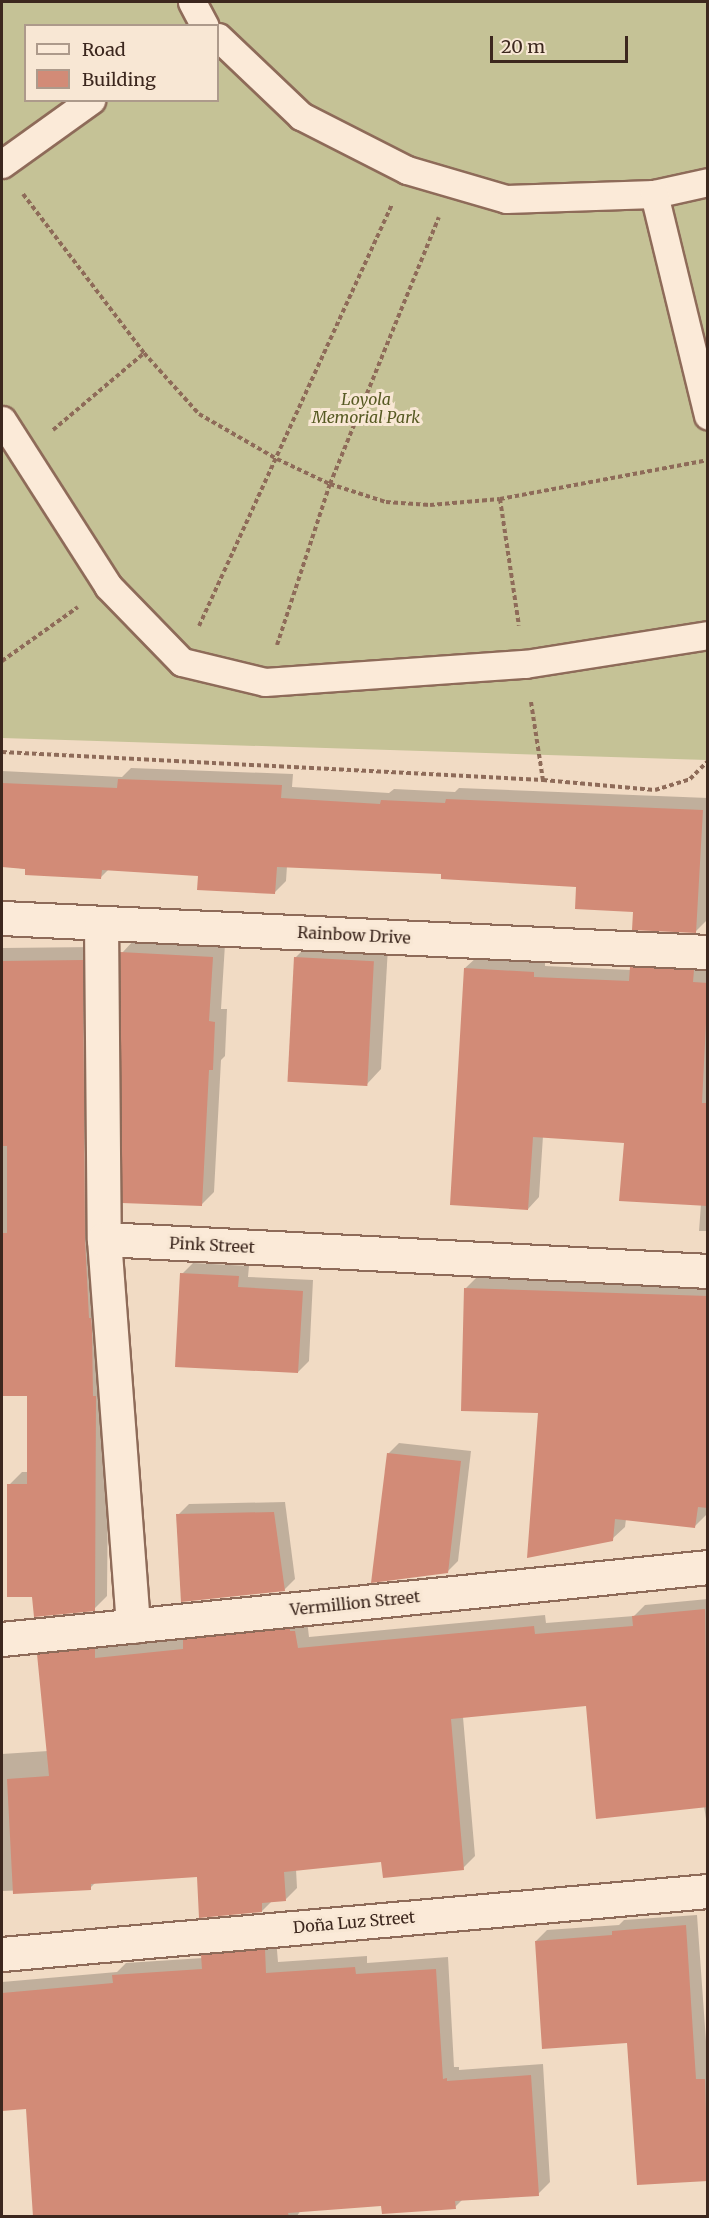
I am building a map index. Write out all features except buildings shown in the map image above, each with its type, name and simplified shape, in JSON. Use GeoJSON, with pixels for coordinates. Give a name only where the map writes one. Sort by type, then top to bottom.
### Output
{"type":"FeatureCollection","features":[{"type":"Feature","properties":{"kind":"street","name":"Rainbow Drive"},"geometry":{"type":"LineString","coordinates":[[2,918],[708,952]]}},
{"type":"Feature","properties":{"kind":"street"},"geometry":{"type":"LineString","coordinates":[[101,923],[104,1239],[133,1626]]}},
{"type":"Feature","properties":{"kind":"street","name":"Pink Street"},"geometry":{"type":"LineString","coordinates":[[104,1239],[708,1271]]}},
{"type":"Feature","properties":{"kind":"street","name":"Vermillion Street"},"geometry":{"type":"LineString","coordinates":[[2,1639],[708,1567]]}},
{"type":"Feature","properties":{"kind":"street","name":"Doña Luz Street"},"geometry":{"type":"LineString","coordinates":[[2,1954],[708,1891]]}},
{"type":"Feature","properties":{"kind":"lane"},"geometry":{"type":"LineString","coordinates":[[219,38],[301,116],[407,170],[453,184],[506,199],[654,194],[708,182]]}},
{"type":"Feature","properties":{"kind":"lane"},"geometry":{"type":"LineString","coordinates":[[9,174],[89,102]]}},
{"type":"Feature","properties":{"kind":"lane"},"geometry":{"type":"LineString","coordinates":[[654,194],[708,416]]}},
{"type":"Feature","properties":{"kind":"lane"},"geometry":{"type":"LineString","coordinates":[[2,420],[108,586],[182,662],[265,682],[525,664],[708,634]]}},
{"type":"Feature","properties":{"kind":"path"},"geometry":{"type":"LineString","coordinates":[[182,662],[277,459],[407,170]]}},
{"type":"Feature","properties":{"kind":"path"},"geometry":{"type":"LineString","coordinates":[[9,174],[144,354],[200,414],[277,459],[330,484],[386,502],[430,505],[500,499],[708,460]]}},
{"type":"Feature","properties":{"kind":"path"},"geometry":{"type":"LineString","coordinates":[[265,682],[330,484],[453,184]]}},
{"type":"Feature","properties":{"kind":"path"},"geometry":{"type":"LineString","coordinates":[[24,453],[144,354]]}},
{"type":"Feature","properties":{"kind":"path"},"geometry":{"type":"LineString","coordinates":[[2,662],[108,586]]}},
{"type":"Feature","properties":{"kind":"path"},"geometry":{"type":"LineString","coordinates":[[2,752],[543,780],[655,790],[690,779],[708,762]]}},
{"type":"Feature","properties":{"kind":"green space","name":"Loyola Memorial Park"},"geometry":{"type":"Polygon","coordinates":[[[2,2],[707,2],[707,760],[2,738],[2,2]]]}}]}
